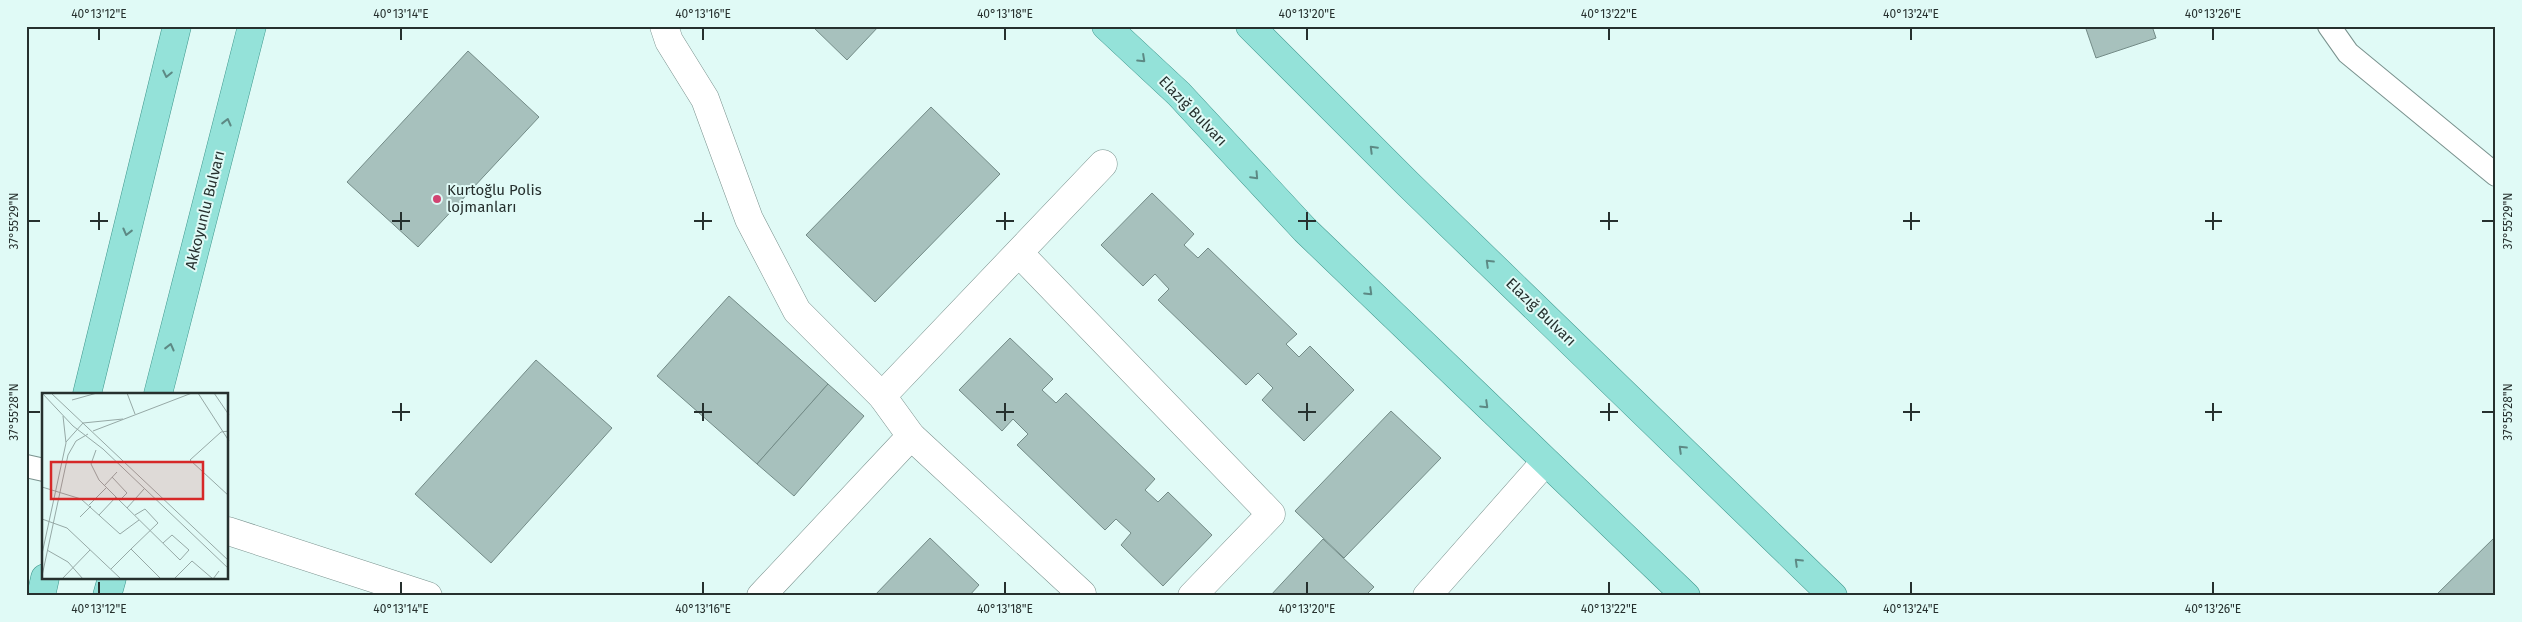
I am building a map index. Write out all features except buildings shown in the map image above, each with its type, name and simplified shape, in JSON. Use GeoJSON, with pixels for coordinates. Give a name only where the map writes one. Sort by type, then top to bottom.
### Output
{"type":"FeatureCollection","features":[{"type":"Feature","properties":{"kind":"main road"},"geometry":{"type":"LineString","coordinates":[[86,393],[177,26]]}},
{"type":"Feature","properties":{"kind":"main road","name":"Akkoyunlu Bulvarı"},"geometry":{"type":"LineString","coordinates":[[158,393],[252,26]]}},
{"type":"Feature","properties":{"kind":"main road","name":"Elazığ Bulvarı"},"geometry":{"type":"LineString","coordinates":[[1106,26],[1179,94],[1305,230],[1686,596]]}},
{"type":"Feature","properties":{"kind":"main road","name":"Elazığ Bulvarı"},"geometry":{"type":"LineString","coordinates":[[1250,26],[1414,190],[1834,596]]}},
{"type":"Feature","properties":{"kind":"main road"},"geometry":{"type":"LineString","coordinates":[[41,596],[45,580]]}},
{"type":"Feature","properties":{"kind":"main road"},"geometry":{"type":"LineString","coordinates":[[107,596],[111,580]]}},
{"type":"Feature","properties":{"kind":"street"},"geometry":{"type":"LineString","coordinates":[[664,26],[669,41],[705,98],[749,219],[797,311],[882,396],[911,436],[1082,595]]}},
{"type":"Feature","properties":{"kind":"street"},"geometry":{"type":"LineString","coordinates":[[882,396],[1103,164]]}},
{"type":"Feature","properties":{"kind":"street"},"geometry":{"type":"LineString","coordinates":[[1019,253],[1271,514],[1192,596]]}},
{"type":"Feature","properties":{"kind":"street"},"geometry":{"type":"LineString","coordinates":[[761,596],[911,436]]}},
{"type":"Feature","properties":{"kind":"street"},"geometry":{"type":"LineString","coordinates":[[1427,596],[1545,462]]}},
{"type":"Feature","properties":{"kind":"street"},"geometry":{"type":"LineString","coordinates":[[229,531],[428,596]]}},
{"type":"Feature","properties":{"kind":"lane"},"geometry":{"type":"LineString","coordinates":[[2330,26],[2348,53],[2496,175]]}},
{"type":"Feature","properties":{"kind":"lane"},"geometry":{"type":"LineString","coordinates":[[26,466],[42,470]]}},
{"type":"Feature","properties":{"kind":"place","name":"Kurtoğlu Polis lojmanları"},"geometry":{"type":"Point","coordinates":[437,199]}}]}
